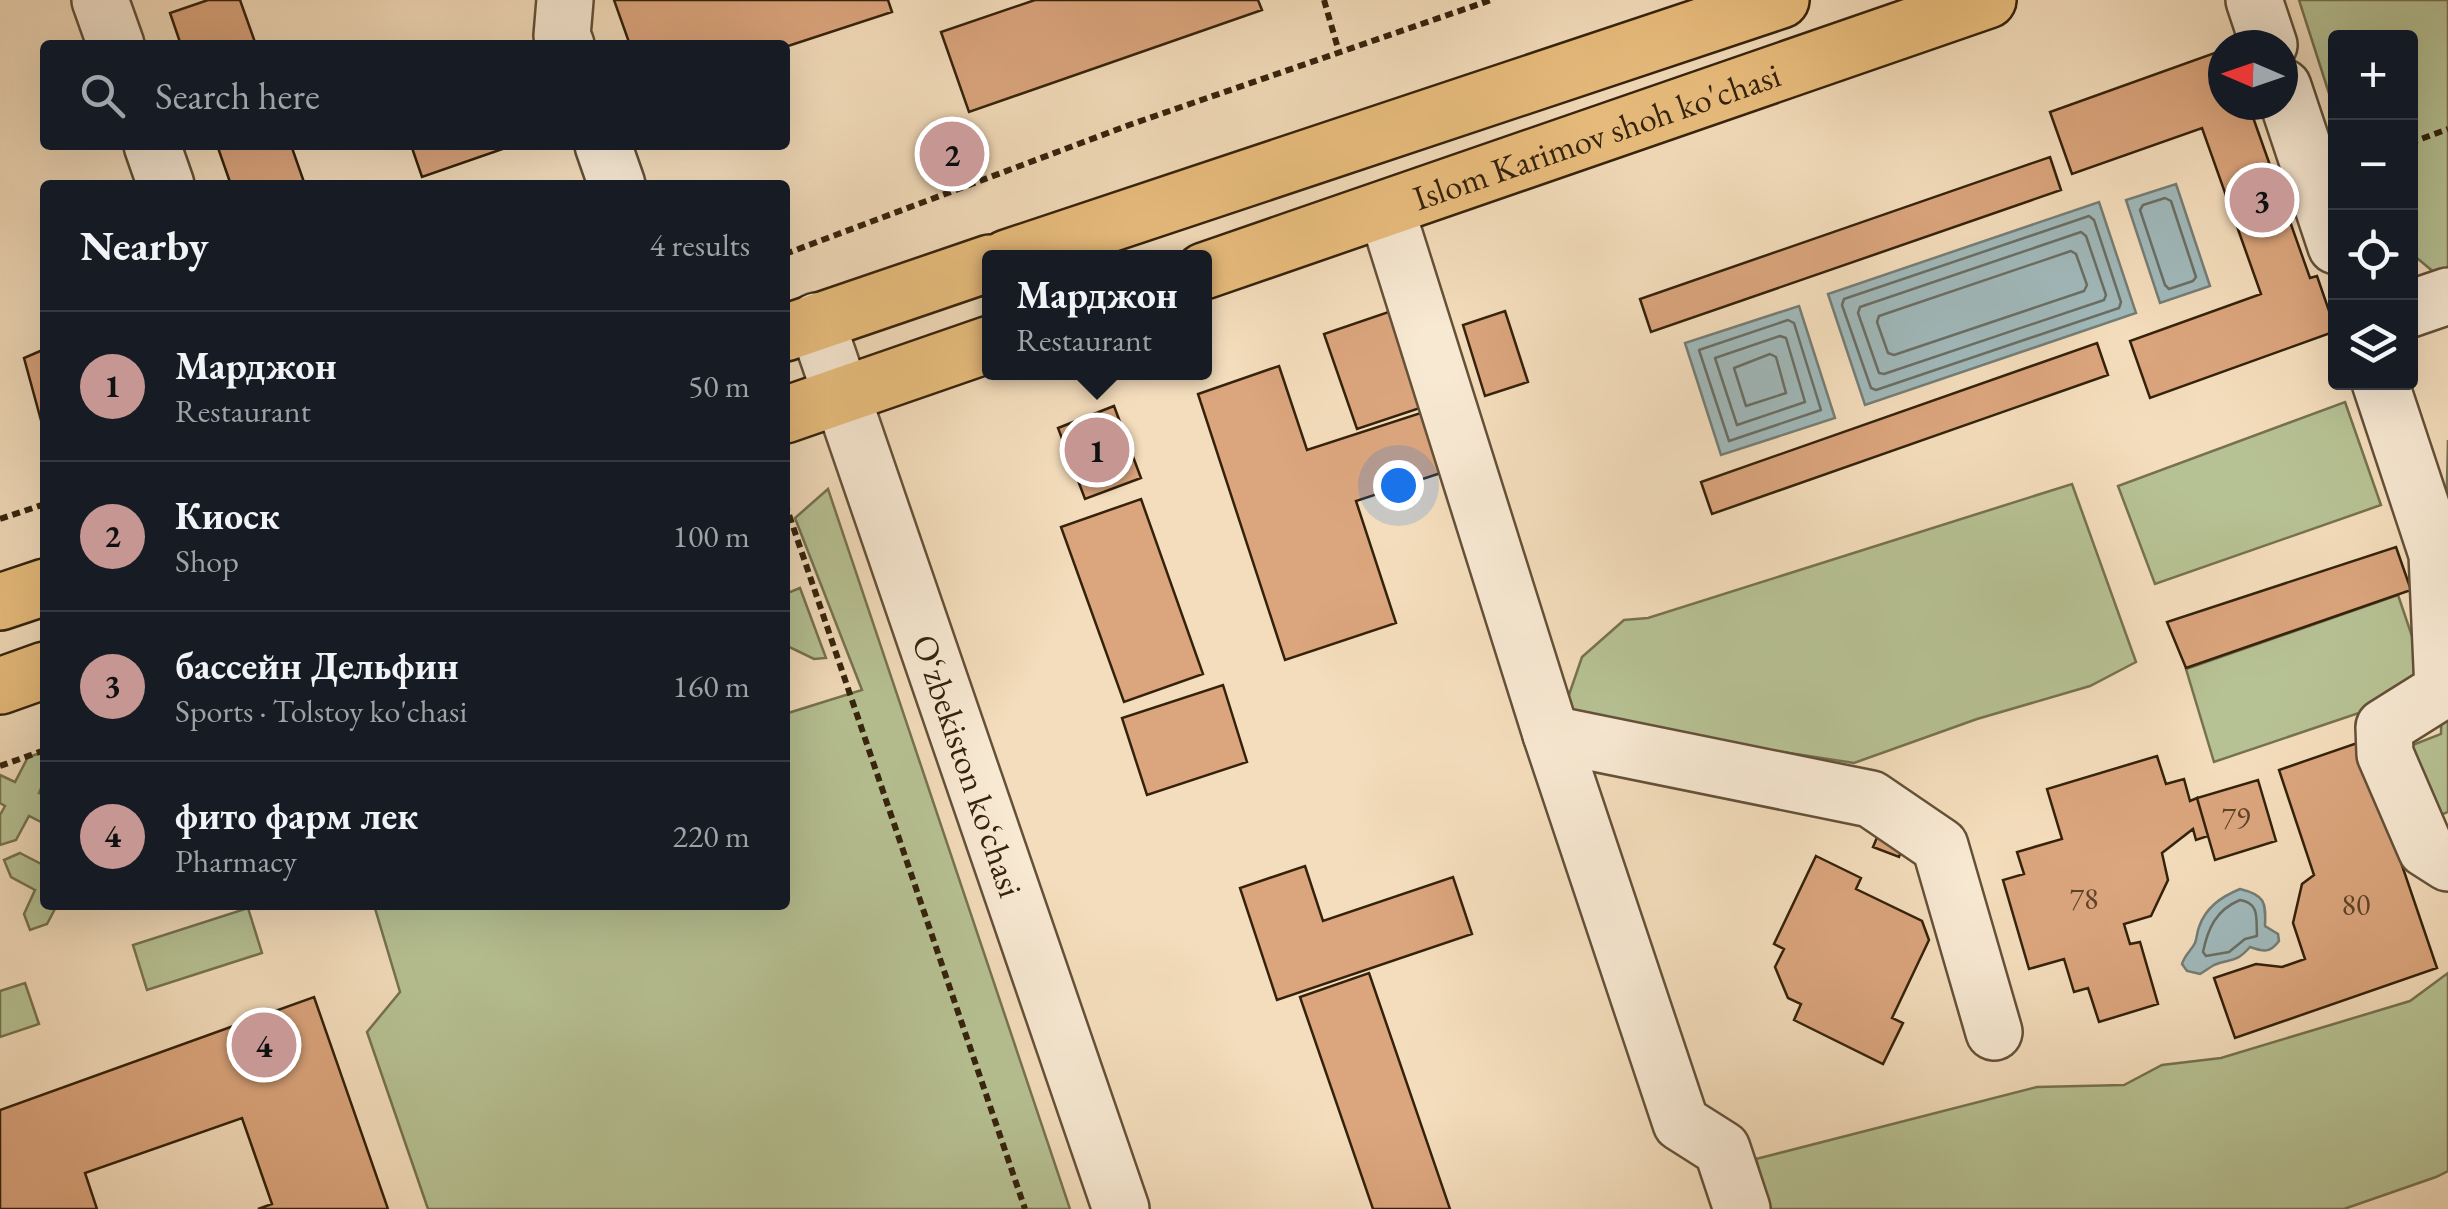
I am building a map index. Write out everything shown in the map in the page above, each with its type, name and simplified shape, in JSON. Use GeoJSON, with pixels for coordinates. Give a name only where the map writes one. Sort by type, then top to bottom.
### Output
{"type":"FeatureCollection","features":[{"type":"Feature","properties":{"kind":"main road","name":"Islom Karimov shoh ko'chasi"},"geometry":{"type":"LineString","coordinates":[[1031,250],[1778,0]]}},
{"type":"Feature","properties":{"kind":"main road","name":"Islom Karimov shoh ko'chasi"},"geometry":{"type":"LineString","coordinates":[[1212,268],[1988,0]]}},
{"type":"Feature","properties":{"kind":"main road"},"geometry":{"type":"LineString","coordinates":[[800,327],[982,267]]}},
{"type":"Feature","properties":{"kind":"main road"},"geometry":{"type":"LineString","coordinates":[[790,413],[982,347]]}},
{"type":"Feature","properties":{"kind":"main road"},"geometry":{"type":"LineString","coordinates":[[0,602],[40,589]]}},
{"type":"Feature","properties":{"kind":"main road"},"geometry":{"type":"LineString","coordinates":[[0,686],[40,672]]}},
{"type":"Feature","properties":{"kind":"street"},"geometry":{"type":"LineString","coordinates":[[100,0],[114,40]]}},
{"type":"Feature","properties":{"kind":"street"},"geometry":{"type":"LineString","coordinates":[[2254,0],[2264,30]]}},
{"type":"Feature","properties":{"kind":"street"},"geometry":{"type":"LineString","coordinates":[[2294,120],[2328,222]]}},
{"type":"Feature","properties":{"kind":"street"},"geometry":{"type":"LineString","coordinates":[[154,150],[164,180]]}},
{"type":"Feature","properties":{"kind":"street"},"geometry":{"type":"LineString","coordinates":[[604,150],[615,180]]}},
{"type":"Feature","properties":{"kind":"street"},"geometry":{"type":"LineString","coordinates":[[1386,209],[1552,734],[1681,1123],[1722,1149],[1742,1209]]}},
{"type":"Feature","properties":{"kind":"street"},"geometry":{"type":"LineString","coordinates":[[2418,306],[2448,296]]}},
{"type":"Feature","properties":{"kind":"street","name":"O‘zbekiston ko‘chasi"},"geometry":{"type":"LineString","coordinates":[[800,327],[842,394],[1122,1209]]}},
{"type":"Feature","properties":{"kind":"street"},"geometry":{"type":"LineString","coordinates":[[2383,390],[2437,554],[2443,690],[2384,727],[2384,754],[2426,848],[2448,863]]}},
{"type":"Feature","properties":{"kind":"street"},"geometry":{"type":"LineString","coordinates":[[1552,734],[1871,799],[1940,846],[1994,1032]]}},
{"type":"Feature","properties":{"kind":"path"},"geometry":{"type":"LineString","coordinates":[[1324,0],[1340,52]]}},
{"type":"Feature","properties":{"kind":"path"},"geometry":{"type":"LineString","coordinates":[[790,252],[1129,125],[1491,0]]}},
{"type":"Feature","properties":{"kind":"path"},"geometry":{"type":"LineString","coordinates":[[2418,141],[2448,130]]}},
{"type":"Feature","properties":{"kind":"path"},"geometry":{"type":"LineString","coordinates":[[0,519],[40,506]]}},
{"type":"Feature","properties":{"kind":"path"},"geometry":{"type":"LineString","coordinates":[[790,518],[1026,1209]]}},
{"type":"Feature","properties":{"kind":"path"},"geometry":{"type":"LineString","coordinates":[[0,766],[40,752]]}},
{"type":"Feature","properties":{"kind":"green space"},"geometry":{"type":"Polygon","coordinates":[[[2299,0],[2448,0],[2448,284],[2418,259],[2418,30],[2328,30],[2328,90],[2299,0]]]}},
{"type":"Feature","properties":{"kind":"green space"},"geometry":{"type":"Polygon","coordinates":[[[2345,402],[2381,505],[2155,584],[2118,486],[2345,402]]]}},
{"type":"Feature","properties":{"kind":"green space"},"geometry":{"type":"Polygon","coordinates":[[[2448,440],[2448,812],[2431,819],[2405,748],[2441,734],[2448,440]]]}},
{"type":"Feature","properties":{"kind":"green space"},"geometry":{"type":"Polygon","coordinates":[[[2072,484],[2136,662],[2090,686],[1977,719],[1854,763],[1561,718],[1582,657],[1624,620],[1648,618],[2072,484]]]}},
{"type":"Feature","properties":{"kind":"green space"},"geometry":{"type":"Polygon","coordinates":[[[828,489],[1070,1209],[428,1209],[367,1032],[400,992],[375,910],[790,910],[790,712],[862,690],[795,518],[828,489]]]}},
{"type":"Feature","properties":{"kind":"green space"},"geometry":{"type":"Polygon","coordinates":[[[800,588],[826,658],[814,659],[790,647],[790,592],[800,588]]]}},
{"type":"Feature","properties":{"kind":"green space"},"geometry":{"type":"Polygon","coordinates":[[[2398,595],[2430,689],[2214,762],[2186,669],[2398,595]]]}},
{"type":"Feature","properties":{"kind":"green space"},"geometry":{"type":"Polygon","coordinates":[[[40,753],[40,822],[29,816],[16,840],[0,845],[0,815],[5,806],[0,803],[0,775],[15,782],[28,757],[40,753]]]}},
{"type":"Feature","properties":{"kind":"green space"},"geometry":{"type":"Polygon","coordinates":[[[20,853],[40,863],[40,910],[54,910],[47,924],[30,930],[24,914],[35,890],[11,877],[4,860],[20,853]]]}},
{"type":"Feature","properties":{"kind":"green space"},"geometry":{"type":"Polygon","coordinates":[[[249,910],[262,953],[147,990],[133,945],[249,910]]]}},
{"type":"Feature","properties":{"kind":"green space"},"geometry":{"type":"Polygon","coordinates":[[[2448,973],[2448,1171],[2436,1177],[2344,1209],[1771,1209],[1756,1159],[2037,1087],[2124,1085],[2162,1065],[2221,1058],[2410,1001],[2448,973]]]}},
{"type":"Feature","properties":{"kind":"green space"},"geometry":{"type":"Polygon","coordinates":[[[25,983],[39,1024],[0,1037],[0,991],[25,983]]]}},
{"type":"Feature","properties":{"kind":"water"},"geometry":{"type":"Polygon","coordinates":[[[2176,184],[2210,286],[2160,303],[2126,200],[2176,184]]]}},
{"type":"Feature","properties":{"kind":"water"},"geometry":{"type":"Polygon","coordinates":[[[2099,202],[2136,313],[1865,405],[1828,294],[2099,202]]]}},
{"type":"Feature","properties":{"kind":"water"},"geometry":{"type":"Polygon","coordinates":[[[1799,306],[1835,418],[1721,455],[1685,343],[1799,306]]]}},
{"type":"Feature","properties":{"kind":"water"},"geometry":{"type":"Polygon","coordinates":[[[2240,889],[2262,901],[2265,926],[2278,934],[2279,941],[2266,950],[2250,947],[2236,958],[2200,974],[2187,971],[2182,964],[2206,914],[2221,899],[2240,889]]]}},
{"type":"Feature","properties":{"kind":"building"},"geometry":{"type":"Polygon","coordinates":[[[208,0],[240,0],[254,40],[179,40],[170,13],[208,0]]]}},
{"type":"Feature","properties":{"kind":"building"},"geometry":{"type":"Polygon","coordinates":[[[614,0],[888,0],[892,12],[790,45],[790,40],[628,40],[614,0]]]}},
{"type":"Feature","properties":{"kind":"building"},"geometry":{"type":"Polygon","coordinates":[[[1035,0],[1258,0],[1262,10],[969,112],[941,32],[1035,0]]]}},
{"type":"Feature","properties":{"kind":"building"},"geometry":{"type":"Polygon","coordinates":[[[2208,55],[2208,120],[2254,120],[2310,278],[2317,276],[2328,308],[2328,334],[2150,398],[2130,341],[2261,294],[2202,128],[2072,174],[2050,112],[2208,55]]]}},
{"type":"Feature","properties":{"kind":"building"},"geometry":{"type":"Polygon","coordinates":[[[219,150],[293,150],[303,180],[229,180],[219,150]]]}},
{"type":"Feature","properties":{"kind":"building"},"geometry":{"type":"Polygon","coordinates":[[[413,150],[500,150],[422,177],[413,150]]]}},
{"type":"Feature","properties":{"kind":"building"},"geometry":{"type":"Polygon","coordinates":[[[2050,157],[2061,190],[1651,332],[1640,299],[2050,157]]]}},
{"type":"Feature","properties":{"kind":"building"},"geometry":{"type":"Polygon","coordinates":[[[1406,306],[1438,402],[1357,429],[1324,334],[1406,306]]]}},
{"type":"Feature","properties":{"kind":"building"},"geometry":{"type":"Polygon","coordinates":[[[1505,311],[1528,382],[1485,396],[1463,325],[1505,311]]]}},
{"type":"Feature","properties":{"kind":"building"},"geometry":{"type":"Polygon","coordinates":[[[2097,343],[2108,375],[1712,514],[1701,482],[2097,343]]]}},
{"type":"Feature","properties":{"kind":"building"},"geometry":{"type":"Polygon","coordinates":[[[40,351],[40,417],[24,358],[40,351]]]}},
{"type":"Feature","properties":{"kind":"building"},"geometry":{"type":"Polygon","coordinates":[[[1279,366],[1307,450],[1436,408],[1456,468],[1356,501],[1396,623],[1285,660],[1198,394],[1279,366]]]}},
{"type":"Feature","properties":{"kind":"building"},"geometry":{"type":"Polygon","coordinates":[[[1114,406],[1141,478],[1085,499],[1058,428],[1114,406]]]}},
{"type":"Feature","properties":{"kind":"building"},"geometry":{"type":"Polygon","coordinates":[[[1141,499],[1203,674],[1124,702],[1061,527],[1141,499]]]}},
{"type":"Feature","properties":{"kind":"building"},"geometry":{"type":"Polygon","coordinates":[[[2396,547],[2411,590],[2186,668],[2167,622],[2396,547]]]}},
{"type":"Feature","properties":{"kind":"building"},"geometry":{"type":"Polygon","coordinates":[[[1223,685],[1247,762],[1147,795],[1122,718],[1223,685]]]}},
{"type":"Feature","properties":{"kind":"building"},"geometry":{"type":"Polygon","coordinates":[[[2360,742],[2437,968],[2235,1038],[2214,978],[2256,964],[2282,967],[2305,959],[2293,923],[2302,884],[2314,875],[2279,770],[2360,742]]]}},
{"type":"Feature","properties":{"kind":"building"},"geometry":{"type":"Polygon","coordinates":[[[2157,756],[2166,784],[2184,779],[2190,801],[2197,798],[2208,836],[2196,840],[2193,829],[2162,853],[2168,880],[2151,916],[2124,924],[2130,944],[2140,942],[2158,1004],[2099,1022],[2088,988],[2074,992],[2064,959],[2029,969],[2003,880],[2024,874],[2017,852],[2062,839],[2047,789],[2157,756]]]}},
{"type":"Feature","properties":{"kind":"building"},"geometry":{"type":"Polygon","coordinates":[[[2258,780],[2276,841],[2215,860],[2197,798],[2258,780]]]}},
{"type":"Feature","properties":{"kind":"building"},"geometry":{"type":"Polygon","coordinates":[[[1883,823],[1908,833],[1899,857],[1873,847],[1883,823]]]}},
{"type":"Feature","properties":{"kind":"building"},"geometry":{"type":"Polygon","coordinates":[[[1816,856],[1861,878],[1856,889],[1922,921],[1929,940],[1892,1018],[1903,1023],[1883,1064],[1794,1020],[1801,1004],[1788,998],[1775,967],[1784,949],[1774,944],[1816,856]]]}},
{"type":"Feature","properties":{"kind":"building"},"geometry":{"type":"Polygon","coordinates":[[[1305,866],[1323,921],[1453,877],[1472,934],[1277,1000],[1240,888],[1305,866]]]}},
{"type":"Feature","properties":{"kind":"building"},"geometry":{"type":"Polygon","coordinates":[[[1369,973],[1450,1209],[1373,1209],[1300,997],[1369,973]]]}},
{"type":"Feature","properties":{"kind":"building"},"geometry":{"type":"Polygon","coordinates":[[[314,997],[388,1209],[258,1209],[272,1204],[242,1118],[85,1173],[97,1209],[0,1209],[0,1110],[314,997]]]}},
{"type":"Feature","properties":{"kind":"place","name":"Киоск"},"geometry":{"type":"Point","coordinates":[952,154]}},
{"type":"Feature","properties":{"kind":"place","name":"бассейн Дельфин"},"geometry":{"type":"Point","coordinates":[2262,200]}},
{"type":"Feature","properties":{"kind":"place","name":"Марджон"},"geometry":{"type":"Point","coordinates":[1097,450]}},
{"type":"Feature","properties":{"kind":"place","name":"фито фарм лек"},"geometry":{"type":"Point","coordinates":[264,1045]}}]}
